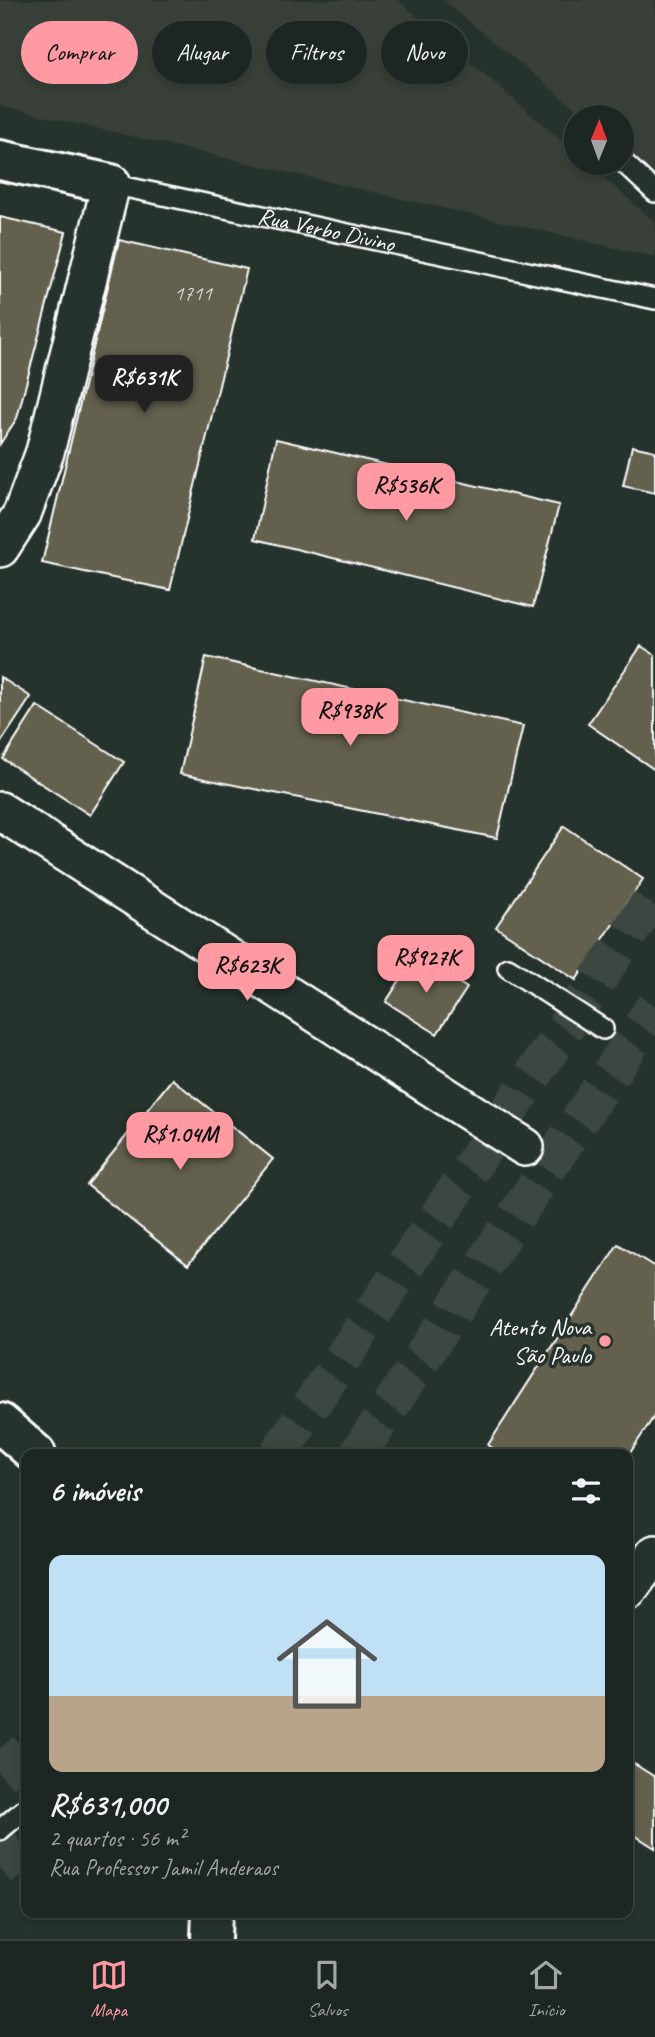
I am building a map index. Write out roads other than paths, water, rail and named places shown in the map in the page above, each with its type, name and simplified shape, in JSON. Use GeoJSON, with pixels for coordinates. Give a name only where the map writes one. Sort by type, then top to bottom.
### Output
{"type":"FeatureCollection","features":[{"type":"Feature","properties":{"kind":"street","name":"Rua Verbo Divino"},"geometry":{"type":"LineString","coordinates":[[0,160],[111,184]]}},
{"type":"Feature","properties":{"kind":"street"},"geometry":{"type":"LineString","coordinates":[[0,548],[22,514],[46,452],[111,184]]}},
{"type":"Feature","properties":{"kind":"street"},"geometry":{"type":"LineString","coordinates":[[0,811],[525,1147]]}},
{"type":"Feature","properties":{"kind":"street"},"geometry":{"type":"LineString","coordinates":[[0,1423],[30,1449]]}},
{"type":"Feature","properties":{"kind":"street"},"geometry":{"type":"LineString","coordinates":[[633,1583],[655,1554]]}},
{"type":"Feature","properties":{"kind":"street"},"geometry":{"type":"LineString","coordinates":[[211,1939],[212,1918]]}},
{"type":"Feature","properties":{"kind":"lane"},"geometry":{"type":"LineString","coordinates":[[634,172],[655,192]]}},
{"type":"Feature","properties":{"kind":"lane","name":"Rua Verbo Divino"},"geometry":{"type":"LineString","coordinates":[[111,184],[655,299]]}},
{"type":"Feature","properties":{"kind":"lane"},"geometry":{"type":"LineString","coordinates":[[508,968],[603,1029]]}},
{"type":"Feature","properties":{"kind":"lane"},"geometry":{"type":"LineString","coordinates":[[0,1830],[21,1812]]}},
{"type":"Feature","properties":{"kind":"tunnel"},"geometry":{"type":"LineString","coordinates":[[281,1449],[655,894]]}},
{"type":"Feature","properties":{"kind":"tunnel"},"geometry":{"type":"LineString","coordinates":[[361,1449],[655,1006]]}},
{"type":"Feature","properties":{"kind":"tunnel"},"geometry":{"type":"LineString","coordinates":[[0,1774],[21,1755]]}},
{"type":"Feature","properties":{"kind":"tunnel"},"geometry":{"type":"LineString","coordinates":[[0,1868],[21,1852]]}},
{"type":"Feature","properties":{"kind":"place","name":"Atento Nova São Paulo"},"geometry":{"type":"Point","coordinates":[605,1341]}}]}
